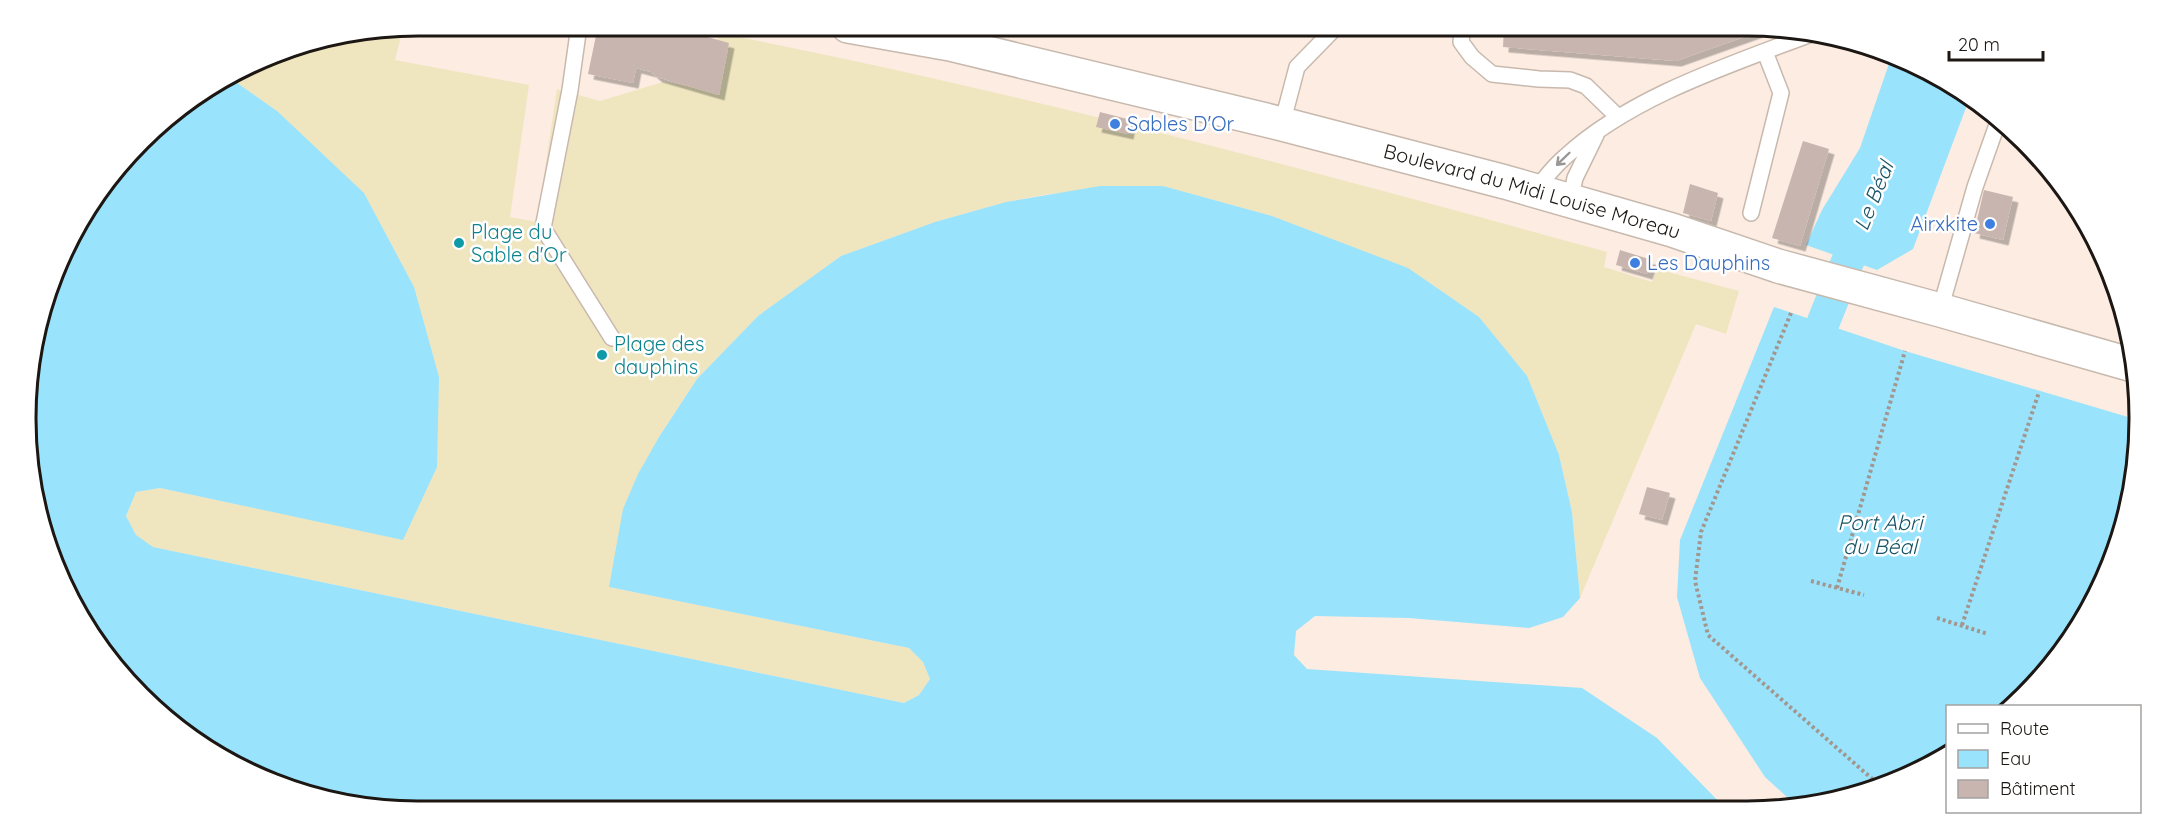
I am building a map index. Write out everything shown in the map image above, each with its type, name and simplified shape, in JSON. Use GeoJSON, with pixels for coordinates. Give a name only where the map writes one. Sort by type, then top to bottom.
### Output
{"type":"FeatureCollection","features":[{"type":"Feature","properties":{"kind":"main road","name":"Boulevard du Midi Louise Moreau"},"geometry":{"type":"LineString","coordinates":[[905,36],[950,44],[1282,124],[1570,201],[1672,230],[1778,266],[1940,310]]}},
{"type":"Feature","properties":{"kind":"main road"},"geometry":{"type":"LineString","coordinates":[[1940,310],[2125,363]]}},
{"type":"Feature","properties":{"kind":"lane"},"geometry":{"type":"LineString","coordinates":[[578,36],[570,90],[543,228],[612,338]]}},
{"type":"Feature","properties":{"kind":"lane"},"geometry":{"type":"LineString","coordinates":[[1282,124],[1297,67],[1327,36]]}},
{"type":"Feature","properties":{"kind":"lane"},"geometry":{"type":"LineString","coordinates":[[1462,36],[1461,42],[1472,57],[1492,74],[1570,80],[1586,86],[1618,117]]}},
{"type":"Feature","properties":{"kind":"lane"},"geometry":{"type":"LineString","coordinates":[[1534,191],[1565,156],[1618,117],[1691,80],[1798,39]]}},
{"type":"Feature","properties":{"kind":"lane"},"geometry":{"type":"LineString","coordinates":[[1751,213],[1781,93],[1765,52]]}},
{"type":"Feature","properties":{"kind":"lane"},"geometry":{"type":"LineString","coordinates":[[1940,310],[1975,187],[1996,128]]}},
{"type":"Feature","properties":{"kind":"lane"},"geometry":{"type":"LineString","coordinates":[[1570,201],[1575,178],[1597,133]]}},
{"type":"Feature","properties":{"kind":"path"},"geometry":{"type":"LineString","coordinates":[[1791,313],[1701,532],[1695,581],[1708,635],[1873,780]]}},
{"type":"Feature","properties":{"kind":"path"},"geometry":{"type":"LineString","coordinates":[[1837,588],[1905,351]]}},
{"type":"Feature","properties":{"kind":"path"},"geometry":{"type":"LineString","coordinates":[[1962,625],[2039,392]]}},
{"type":"Feature","properties":{"kind":"path"},"geometry":{"type":"LineString","coordinates":[[1811,581],[1864,595]]}},
{"type":"Feature","properties":{"kind":"path"},"geometry":{"type":"LineString","coordinates":[[1937,618],[1988,634]]}},
{"type":"Feature","properties":{"kind":"sand","name":"Plage des dauphins"},"geometry":{"type":"Polygon","coordinates":[[[718,36],[733,36],[1054,106],[1386,192],[1607,252],[1604,267],[1652,282],[1657,269],[1739,291],[1726,334],[1696,324],[1580,598],[1572,512],[1559,455],[1408,269],[1272,216],[1163,186],[1048,194],[1006,202],[935,222],[841,256],[758,316],[697,379],[659,437],[609,587],[909,648],[923,662],[930,679],[919,695],[904,703],[153,547],[136,536],[126,516],[136,492],[160,488],[403,539],[277,111],[236,82],[296,56],[369,39],[401,37],[395,60],[529,85],[510,217],[537,222],[557,89],[600,101],[663,82],[711,89],[718,36]]]}},
{"type":"Feature","properties":{"kind":"water"},"geometry":{"type":"Polygon","coordinates":[[[1889,64],[1916,75],[1967,106],[1913,249],[1877,270],[1806,245],[1822,210],[1860,148],[1889,64]]]}},
{"type":"Feature","properties":{"kind":"water"},"geometry":{"type":"Polygon","coordinates":[[[236,82],[277,111],[364,193],[414,287],[439,377],[437,467],[403,540],[160,488],[136,492],[126,516],[136,535],[153,547],[904,703],[919,695],[930,679],[923,662],[909,648],[609,587],[623,509],[638,474],[697,379],[758,316],[841,256],[935,222],[1006,202],[1100,186],[1163,186],[1272,216],[1408,268],[1479,317],[1527,376],[1559,455],[1572,512],[1580,598],[1563,617],[1529,628],[1409,618],[1315,616],[1296,631],[1294,655],[1307,669],[1582,688],[1657,738],[1718,801],[418,801],[369,798],[320,788],[249,762],[206,737],[186,722],[166,706],[131,671],[87,610],[75,588],[56,541],[39,468],[37,393],[43,344],[49,320],[75,249],[100,206],[115,186],[131,166],[166,131],[206,100],[236,82]]]}},
{"type":"Feature","properties":{"kind":"water","name":"Port Abri du Béal"},"geometry":{"type":"Polygon","coordinates":[[[1774,307],[1905,351],[2129,417],[2122,493],[2109,541],[2090,588],[2065,631],[2050,651],[2034,671],[2000,705],[1946,705],[1946,745],[1893,772],[1845,788],[1789,799],[1765,777],[1700,678],[1677,597],[1680,540],[1774,307]]]}},
{"type":"Feature","properties":{"kind":"building"},"geometry":{"type":"Polygon","coordinates":[[[596,36],[704,36],[729,43],[719,95],[657,77],[651,72],[636,68],[633,83],[588,74],[596,36]]]}},
{"type":"Feature","properties":{"kind":"building"},"geometry":{"type":"Polygon","coordinates":[[[1504,36],[1746,36],[1676,61],[1503,47],[1504,36]]]}},
{"type":"Feature","properties":{"kind":"building"},"geometry":{"type":"Polygon","coordinates":[[[1100,112],[1131,120],[1128,134],[1096,127],[1100,112]]]}},
{"type":"Feature","properties":{"kind":"building"},"geometry":{"type":"Polygon","coordinates":[[[1803,141],[1829,149],[1800,246],[1772,238],[1803,141]]]}},
{"type":"Feature","properties":{"kind":"building"},"geometry":{"type":"Polygon","coordinates":[[[1690,184],[1718,193],[1711,221],[1683,213],[1690,184]]]}},
{"type":"Feature","properties":{"kind":"building"},"geometry":{"type":"Polygon","coordinates":[[[1984,190],[2013,197],[2003,240],[1974,233],[1984,190]]]}},
{"type":"Feature","properties":{"kind":"building"},"geometry":{"type":"Polygon","coordinates":[[[1620,250],[1652,260],[1647,274],[1616,265],[1620,250]]]}},
{"type":"Feature","properties":{"kind":"building"},"geometry":{"type":"Polygon","coordinates":[[[1647,487],[1670,493],[1662,520],[1639,514],[1647,487]]]}},
{"type":"Feature","properties":{"kind":"waterway","name":"Le Béal"},"geometry":{"type":"LineString","coordinates":[[1823,323],[1865,218]]}},
{"type":"Feature","properties":{"kind":"place","name":"Sables D'Or"},"geometry":{"type":"Point","coordinates":[1115,124]}},
{"type":"Feature","properties":{"kind":"place","name":"Airxkite"},"geometry":{"type":"Point","coordinates":[1990,224]}},
{"type":"Feature","properties":{"kind":"place","name":"Plage du Sable d'Or"},"geometry":{"type":"Point","coordinates":[459,243]}},
{"type":"Feature","properties":{"kind":"place","name":"Les Dauphins"},"geometry":{"type":"Point","coordinates":[1635,263]}},
{"type":"Feature","properties":{"kind":"place","name":"Plage des dauphins"},"geometry":{"type":"Point","coordinates":[602,355]}}]}
